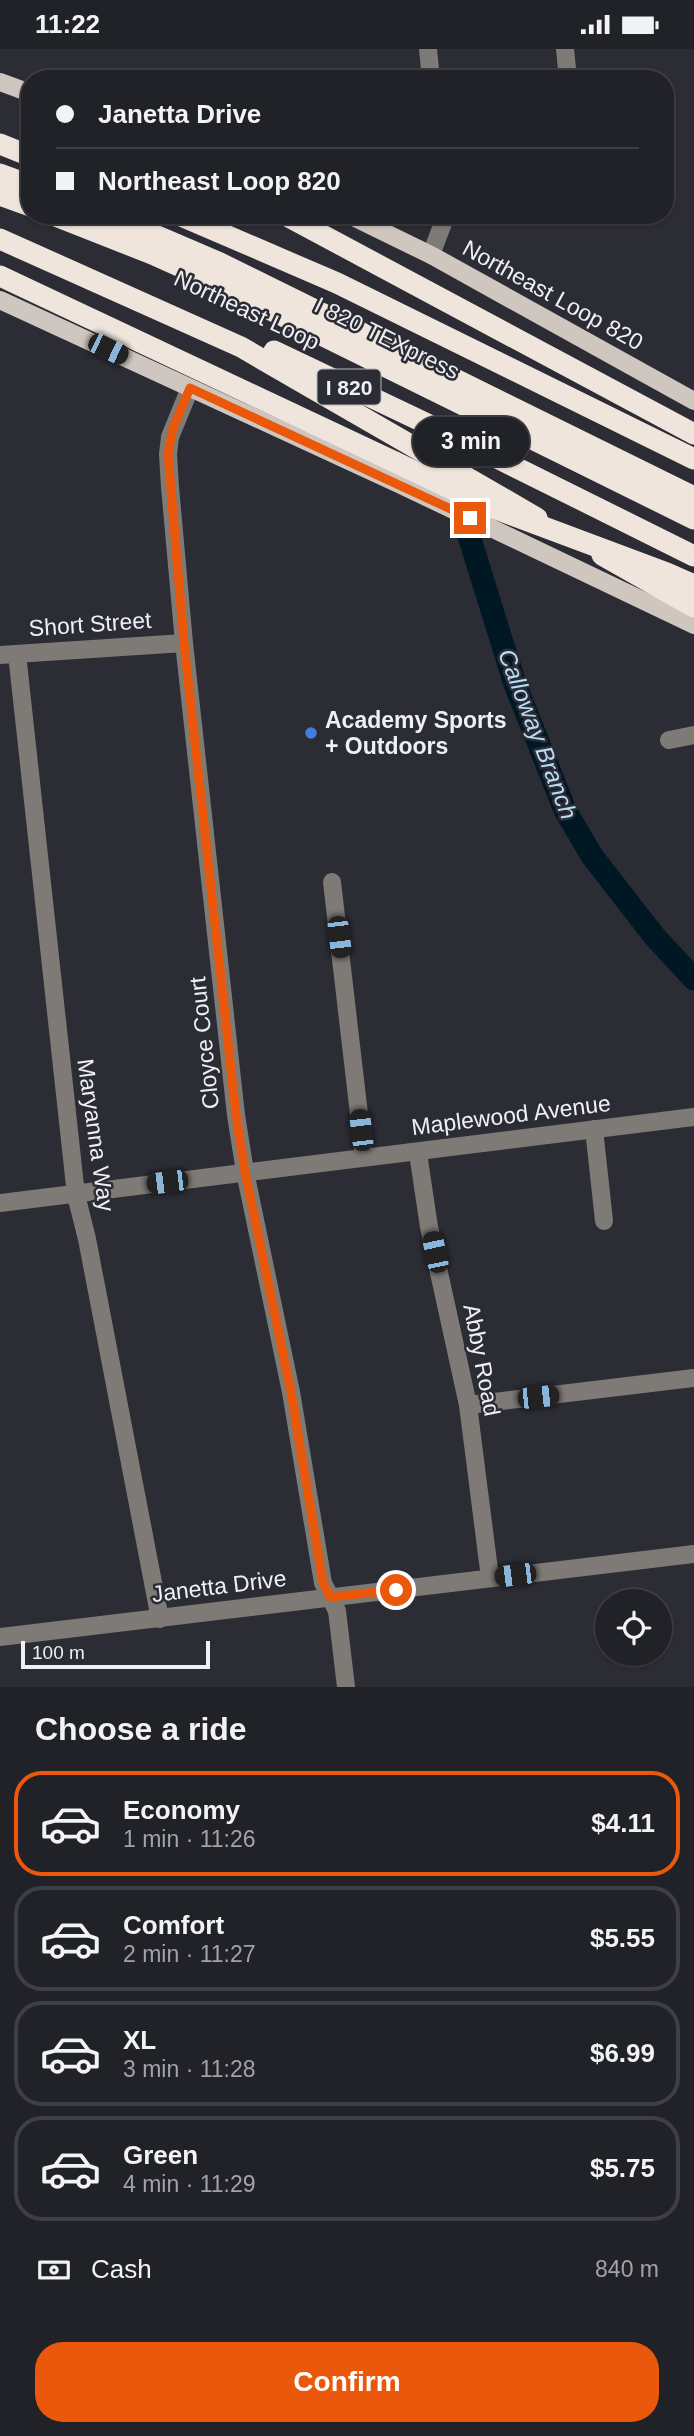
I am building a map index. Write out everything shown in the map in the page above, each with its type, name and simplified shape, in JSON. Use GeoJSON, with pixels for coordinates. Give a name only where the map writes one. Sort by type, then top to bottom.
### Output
{"type":"FeatureCollection","features":[{"type":"Feature","properties":{"kind":"highway"},"geometry":{"type":"LineString","coordinates":[[0,144],[21,152]]}},
{"type":"Feature","properties":{"kind":"highway"},"geometry":{"type":"LineString","coordinates":[[0,174],[21,182]]}},
{"type":"Feature","properties":{"kind":"highway"},"geometry":{"type":"LineString","coordinates":[[0,195],[21,203]]}},
{"type":"Feature","properties":{"kind":"highway","name":"I 820 TEXpress"},"geometry":{"type":"LineString","coordinates":[[76,224],[212,281],[694,519]]}},
{"type":"Feature","properties":{"kind":"highway","name":"I 820 TEXpress"},"geometry":{"type":"LineString","coordinates":[[129,224],[220,263],[694,497]]}},
{"type":"Feature","properties":{"kind":"highway"},"geometry":{"type":"LineString","coordinates":[[200,224],[337,283],[694,459]]}},
{"type":"Feature","properties":{"kind":"highway"},"geometry":{"type":"LineString","coordinates":[[302,224],[694,434]]}},
{"type":"Feature","properties":{"kind":"highway","name":"Northeast Loop"},"geometry":{"type":"LineString","coordinates":[[0,229],[109,273],[463,441],[694,556]]}},
{"type":"Feature","properties":{"kind":"highway"},"geometry":{"type":"LineString","coordinates":[[0,239],[240,347],[694,607]]}},
{"type":"Feature","properties":{"kind":"highway"},"geometry":{"type":"LineString","coordinates":[[0,276],[485,505],[694,585]]}},
{"type":"Feature","properties":{"kind":"main road"},"geometry":{"type":"LineString","coordinates":[[0,82],[21,90]]}},
{"type":"Feature","properties":{"kind":"main road","name":"Northeast Loop 820"},"geometry":{"type":"LineString","coordinates":[[367,224],[431,255],[694,401]]}},
{"type":"Feature","properties":{"kind":"main road"},"geometry":{"type":"LineString","coordinates":[[0,300],[398,484],[694,625]]}},
{"type":"Feature","properties":{"kind":"street"},"geometry":{"type":"LineString","coordinates":[[428,49],[430,70]]}},
{"type":"Feature","properties":{"kind":"street"},"geometry":{"type":"LineString","coordinates":[[565,49],[567,70]]}},
{"type":"Feature","properties":{"kind":"street"},"geometry":{"type":"LineString","coordinates":[[431,255],[443,224]]}},
{"type":"Feature","properties":{"kind":"street","name":"Cloyce Court"},"geometry":{"type":"LineString","coordinates":[[190,388],[173,428],[168,454],[184,643],[236,1115],[245,1172],[291,1392],[323,1583],[337,1611],[346,1687]]}},
{"type":"Feature","properties":{"kind":"street","name":"Short Street"},"geometry":{"type":"LineString","coordinates":[[9,654],[184,643]]}},
{"type":"Feature","properties":{"kind":"street","name":"Maryanna Way"},"geometry":{"type":"LineString","coordinates":[[9,654],[76,1195],[160,1619]]}},
{"type":"Feature","properties":{"kind":"street"},"geometry":{"type":"LineString","coordinates":[[669,740],[694,735]]}},
{"type":"Feature","properties":{"kind":"street"},"geometry":{"type":"LineString","coordinates":[[332,882],[364,1157]]}},
{"type":"Feature","properties":{"kind":"street","name":"Maplewood Avenue"},"geometry":{"type":"LineString","coordinates":[[0,1203],[694,1117]]}},
{"type":"Feature","properties":{"kind":"street"},"geometry":{"type":"LineString","coordinates":[[594,1129],[604,1221]]}},
{"type":"Feature","properties":{"kind":"street","name":"Abby Road"},"geometry":{"type":"LineString","coordinates":[[418,1153],[429,1227],[468,1405],[490,1578]]}},
{"type":"Feature","properties":{"kind":"street"},"geometry":{"type":"LineString","coordinates":[[468,1405],[694,1378]]}},
{"type":"Feature","properties":{"kind":"street","name":"Janetta Drive"},"geometry":{"type":"LineString","coordinates":[[0,1637],[694,1554]]}},
{"type":"Feature","properties":{"kind":"waterway","name":"Calloway Branch"},"geometry":{"type":"LineString","coordinates":[[469,536],[515,684],[565,810],[592,856],[655,937],[694,979]]}},
{"type":"Feature","properties":{"kind":"place","name":"Academy Sports + Outdoors"},"geometry":{"type":"Point","coordinates":[311,733]}},
{"type":"Feature","properties":{"kind":"route"},"geometry":{"type":"LineString","coordinates":[[396,1590],[330,1597],[323,1583],[291,1392],[245,1172],[236,1115],[184,643],[168,454],[170,437],[190,388],[470,518]]}}]}
